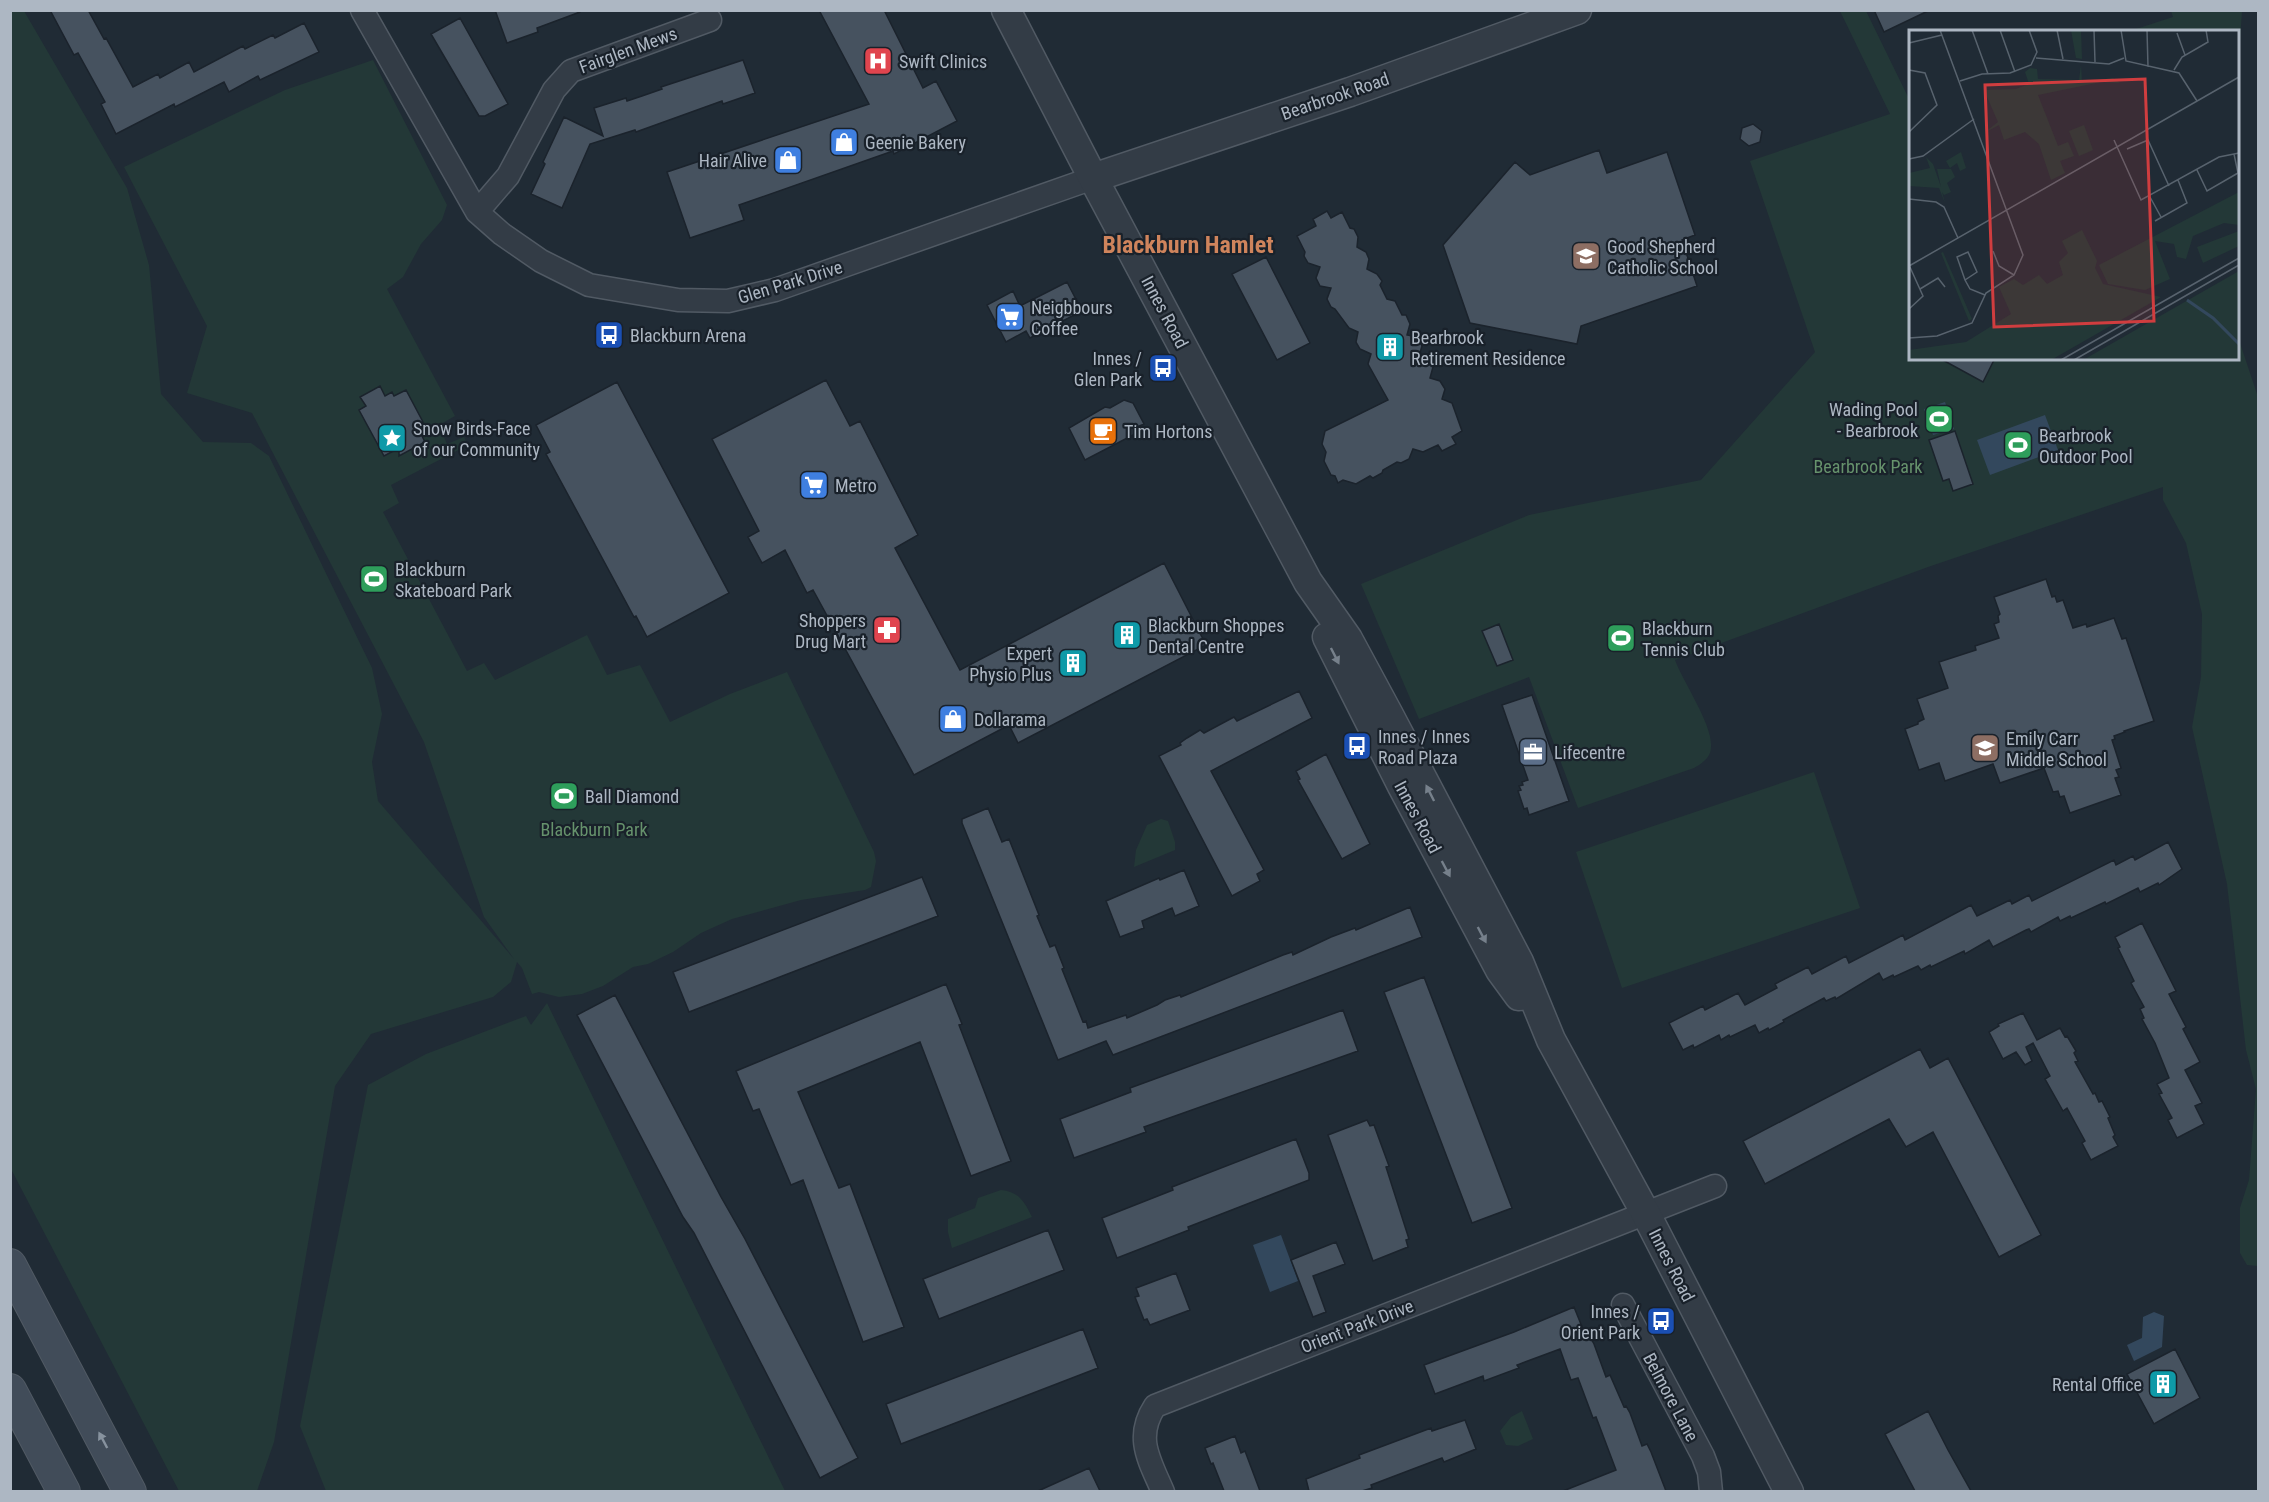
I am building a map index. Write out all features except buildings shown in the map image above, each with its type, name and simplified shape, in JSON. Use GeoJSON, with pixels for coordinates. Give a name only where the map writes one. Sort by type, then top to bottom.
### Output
{"type":"FeatureCollection","features":[{"type":"Feature","properties":{"kind":"main road"},"geometry":{"type":"LineString","coordinates":[[10,1265],[130,1491]]}},
{"type":"Feature","properties":{"kind":"main road"},"geometry":{"type":"LineString","coordinates":[[10,1389],[64,1491]]}},
{"type":"Feature","properties":{"kind":"street","name":"Glen Park Drive"},"geometry":{"type":"LineString","coordinates":[[362,10],[477,212],[502,234],[541,261],[589,285],[678,300],[728,301],[784,287],[1093,178]]}},
{"type":"Feature","properties":{"kind":"street","name":"Innes Road"},"geometry":{"type":"LineString","coordinates":[[1006,10],[1308,582],[1348,639],[1389,715],[1519,962],[1551,1040],[1646,1214],[1789,1491]]}},
{"type":"Feature","properties":{"kind":"street","name":"Bearbrook Road"},"geometry":{"type":"LineString","coordinates":[[1093,178],[1350,92],[1577,10]]}},
{"type":"Feature","properties":{"kind":"street","name":"Fairglen Mews"},"geometry":{"type":"LineString","coordinates":[[477,212],[508,176],[554,90],[571,71],[710,20]]}},
{"type":"Feature","properties":{"kind":"street","name":"Orient Park Drive"},"geometry":{"type":"LineString","coordinates":[[1163,1491],[1146,1452],[1144,1435],[1144,1426],[1155,1406],[1715,1186]]}},
{"type":"Feature","properties":{"kind":"street","name":"Belmore Lane"},"geometry":{"type":"LineString","coordinates":[[1623,1305],[1703,1456],[1709,1472],[1711,1491]]}},
{"type":"Feature","properties":{"kind":"green space","name":"Blackburn Park"},"geometry":{"type":"Polygon","coordinates":[[[11,11],[24,11],[127,188],[149,265],[161,394],[203,442],[251,443],[269,456],[372,668],[382,714],[372,762],[378,801],[514,959],[484,917],[424,742],[252,413],[187,393],[207,326],[124,167],[285,90],[373,60],[447,205],[442,220],[421,244],[403,277],[387,289],[455,416],[439,425],[447,444],[464,437],[468,445],[391,485],[399,503],[383,512],[467,671],[484,663],[495,680],[587,635],[607,675],[640,665],[670,722],[730,694],[787,672],[874,852],[876,861],[871,887],[865,890],[801,900],[732,919],[701,933],[673,952],[648,964],[633,967],[603,986],[582,994],[559,997],[539,992],[532,994],[522,968],[517,962],[511,982],[493,997],[371,1034],[335,1086],[274,1442],[257,1491],[179,1491],[11,1169],[11,11]]]}},
{"type":"Feature","properties":{"kind":"green space","name":"Bearbrook Park"},"geometry":{"type":"Polygon","coordinates":[[[1840,11],[1866,11],[1909,99],[1909,360],[2239,360],[2239,340],[2258,397],[2258,1266],[2247,1265],[2240,1253],[2240,1208],[2249,1180],[2256,1089],[2246,1050],[2227,884],[2192,727],[2201,677],[2202,614],[2186,543],[2163,500],[2163,487],[1928,567],[1675,660],[1707,727],[1711,747],[1708,757],[1694,768],[1578,808],[1529,677],[1419,719],[1361,584],[1529,515],[1701,480],[1815,352],[1750,161],[1890,114],[1840,11]]]}},
{"type":"Feature","properties":{"kind":"green space"},"geometry":{"type":"Polygon","coordinates":[[[2171,11],[2242,11],[2239,55],[2239,30],[2133,30],[2173,17],[2171,11]]]}},
{"type":"Feature","properties":{"kind":"green space"},"geometry":{"type":"Polygon","coordinates":[[[1814,772],[1860,908],[1622,988],[1576,852],[1814,772]]]}},
{"type":"Feature","properties":{"kind":"green space"},"geometry":{"type":"Polygon","coordinates":[[[1161,819],[1168,821],[1175,842],[1175,850],[1134,867],[1136,850],[1147,825],[1161,819]]]}},
{"type":"Feature","properties":{"kind":"green space"},"geometry":{"type":"Polygon","coordinates":[[[547,1003],[785,1491],[326,1491],[300,1426],[368,1085],[426,1054],[526,1016],[531,1025],[547,1003]]]}},
{"type":"Feature","properties":{"kind":"green space"},"geometry":{"type":"Polygon","coordinates":[[[1001,1190],[1017,1195],[1032,1217],[952,1248],[948,1219],[975,1208],[978,1198],[1001,1190]]]}},
{"type":"Feature","properties":{"kind":"green space"},"geometry":{"type":"Polygon","coordinates":[[[1522,1411],[1533,1439],[1518,1446],[1506,1445],[1500,1431],[1511,1417],[1522,1411]]]}},
{"type":"Feature","properties":{"kind":"water","name":"Wading Pool - Bearbrook"},"geometry":{"type":"Polygon","coordinates":[[[1945,402],[1954,429],[1933,435],[1924,409],[1945,402]]]}},
{"type":"Feature","properties":{"kind":"water","name":"Bearbrook Outdoor Pool"},"geometry":{"type":"Polygon","coordinates":[[[2045,415],[2058,450],[1990,475],[1977,440],[2045,415]]]}},
{"type":"Feature","properties":{"kind":"water"},"geometry":{"type":"Polygon","coordinates":[[[1281,1235],[1298,1281],[1270,1292],[1253,1245],[1281,1235]]]}},
{"type":"Feature","properties":{"kind":"water"},"geometry":{"type":"Polygon","coordinates":[[[2154,1312],[2164,1316],[2162,1347],[2134,1361],[2127,1345],[2142,1338],[2143,1317],[2154,1312]]]}},
{"type":"Feature","properties":{"kind":"place","name":"Swift Clinics"},"geometry":{"type":"Point","coordinates":[878,61]}},
{"type":"Feature","properties":{"kind":"place","name":"Geenie Bakery"},"geometry":{"type":"Point","coordinates":[844,142]}},
{"type":"Feature","properties":{"kind":"place","name":"Hair Alive"},"geometry":{"type":"Point","coordinates":[788,160]}},
{"type":"Feature","properties":{"kind":"place","name":"Good Shepherd Catholic School"},"geometry":{"type":"Point","coordinates":[1586,256]}},
{"type":"Feature","properties":{"kind":"place","name":"Neigbbours Coffee"},"geometry":{"type":"Point","coordinates":[1010,317]}},
{"type":"Feature","properties":{"kind":"place","name":"Blackburn Arena"},"geometry":{"type":"Point","coordinates":[609,335]}},
{"type":"Feature","properties":{"kind":"place","name":"Bearbrook Retirement Residence"},"geometry":{"type":"Point","coordinates":[1390,347]}},
{"type":"Feature","properties":{"kind":"place","name":"Innes / Glen Park"},"geometry":{"type":"Point","coordinates":[1163,368]}},
{"type":"Feature","properties":{"kind":"place","name":"Wading Pool - Bearbrook"},"geometry":{"type":"Point","coordinates":[1939,419]}},
{"type":"Feature","properties":{"kind":"place","name":"Tim Hortons"},"geometry":{"type":"Point","coordinates":[1103,431]}},
{"type":"Feature","properties":{"kind":"place","name":"Snow Birds-Face of our Community"},"geometry":{"type":"Point","coordinates":[392,438]}},
{"type":"Feature","properties":{"kind":"place","name":"Bearbrook Outdoor Pool"},"geometry":{"type":"Point","coordinates":[2018,445]}},
{"type":"Feature","properties":{"kind":"place","name":"Metro"},"geometry":{"type":"Point","coordinates":[814,485]}},
{"type":"Feature","properties":{"kind":"place","name":"Blackburn Skateboard Park"},"geometry":{"type":"Point","coordinates":[374,579]}},
{"type":"Feature","properties":{"kind":"place","name":"Shoppers Drug Mart"},"geometry":{"type":"Point","coordinates":[887,630]}},
{"type":"Feature","properties":{"kind":"place","name":"Blackburn Shoppes Dental Centre"},"geometry":{"type":"Point","coordinates":[1127,635]}},
{"type":"Feature","properties":{"kind":"place","name":"Blackburn Tennis Club"},"geometry":{"type":"Point","coordinates":[1621,638]}},
{"type":"Feature","properties":{"kind":"place","name":"Expert Physio Plus"},"geometry":{"type":"Point","coordinates":[1073,663]}},
{"type":"Feature","properties":{"kind":"place","name":"Dollarama"},"geometry":{"type":"Point","coordinates":[953,719]}},
{"type":"Feature","properties":{"kind":"place","name":"Innes / Innes Road Plaza"},"geometry":{"type":"Point","coordinates":[1357,746]}},
{"type":"Feature","properties":{"kind":"place","name":"Emily Carr Middle School"},"geometry":{"type":"Point","coordinates":[1985,748]}},
{"type":"Feature","properties":{"kind":"place","name":"Lifecentre"},"geometry":{"type":"Point","coordinates":[1533,752]}},
{"type":"Feature","properties":{"kind":"place","name":"Ball Diamond"},"geometry":{"type":"Point","coordinates":[564,796]}},
{"type":"Feature","properties":{"kind":"place","name":"Innes / Orient Park"},"geometry":{"type":"Point","coordinates":[1661,1321]}},
{"type":"Feature","properties":{"kind":"place","name":"Rental Office"},"geometry":{"type":"Point","coordinates":[2163,1384]}},
{"type":"Feature","properties":{"kind":"district","name":"Blackburn Hamlet"},"geometry":{"type":"Point","coordinates":[1188,245]}}]}
